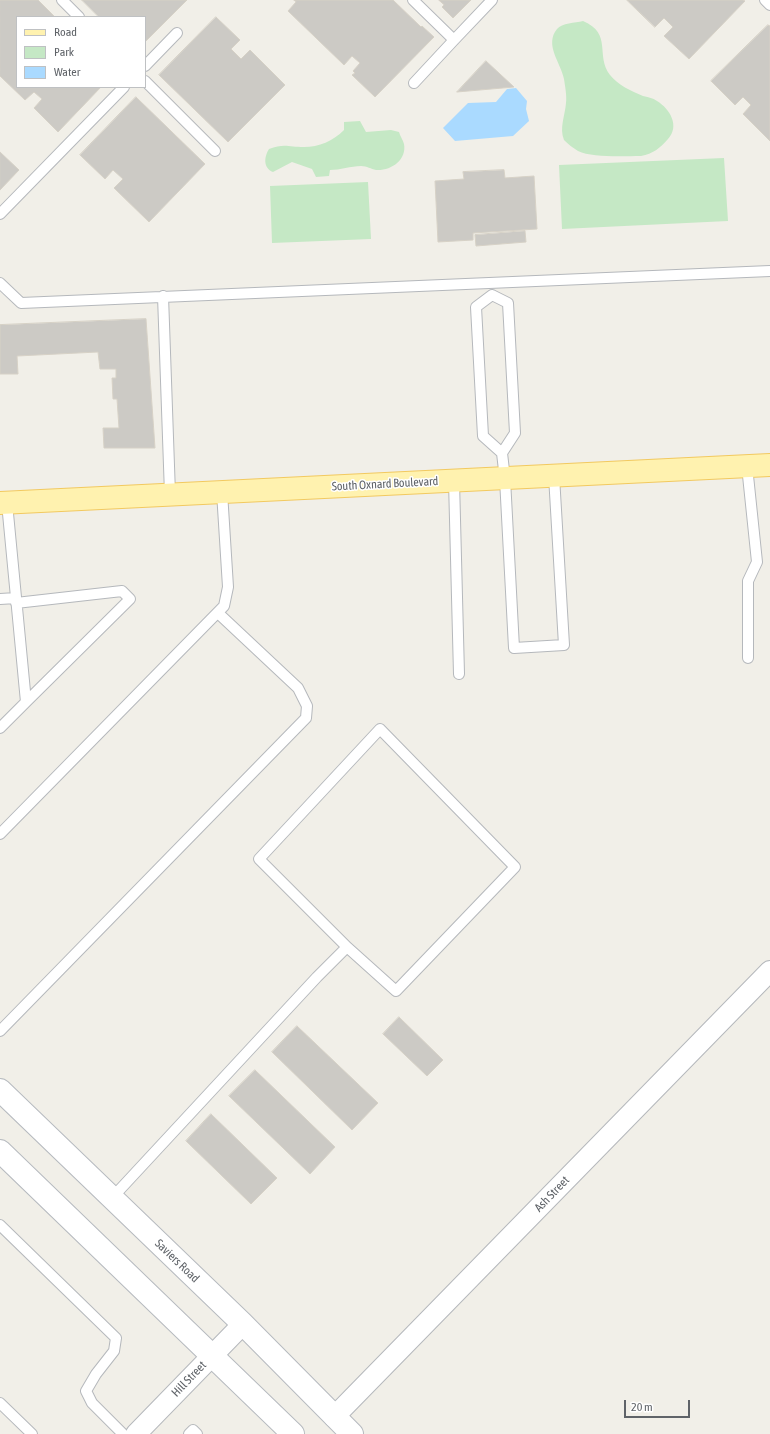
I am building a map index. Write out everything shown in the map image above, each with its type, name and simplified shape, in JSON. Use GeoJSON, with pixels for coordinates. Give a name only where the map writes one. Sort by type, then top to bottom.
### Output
{"type":"FeatureCollection","features":[{"type":"Feature","properties":{"kind":"main road","name":"South Oxnard Boulevard"},"geometry":{"type":"LineString","coordinates":[[3,503],[770,465]]}},
{"type":"Feature","properties":{"kind":"main road","name":"Saviers Road"},"geometry":{"type":"LineString","coordinates":[[0,1090],[243,1324],[352,1434]]}},
{"type":"Feature","properties":{"kind":"main road"},"geometry":{"type":"LineString","coordinates":[[0,1152],[293,1434]]}},
{"type":"Feature","properties":{"kind":"street","name":"Ash Street"},"geometry":{"type":"LineString","coordinates":[[334,1417],[770,971]]}},
{"type":"Feature","properties":{"kind":"street","name":"Hill Street"},"geometry":{"type":"LineString","coordinates":[[142,1432],[212,1355],[243,1324]]}},
{"type":"Feature","properties":{"kind":"lane"},"geometry":{"type":"LineString","coordinates":[[62,0],[78,16]]}},
{"type":"Feature","properties":{"kind":"lane"},"geometry":{"type":"LineString","coordinates":[[413,0],[454,40]]}},
{"type":"Feature","properties":{"kind":"lane"},"geometry":{"type":"LineString","coordinates":[[414,83],[492,0]]}},
{"type":"Feature","properties":{"kind":"lane"},"geometry":{"type":"LineString","coordinates":[[765,0],[770,5]]}},
{"type":"Feature","properties":{"kind":"lane"},"geometry":{"type":"LineString","coordinates":[[146,65],[178,33]]}},
{"type":"Feature","properties":{"kind":"lane"},"geometry":{"type":"LineString","coordinates":[[146,82],[215,151]]}},
{"type":"Feature","properties":{"kind":"lane"},"geometry":{"type":"LineString","coordinates":[[0,214],[123,88]]}},
{"type":"Feature","properties":{"kind":"lane"},"geometry":{"type":"LineString","coordinates":[[0,283],[20,303],[770,271]]}},
{"type":"Feature","properties":{"kind":"lane"},"geometry":{"type":"LineString","coordinates":[[491,282],[492,295]]}},
{"type":"Feature","properties":{"kind":"lane"},"geometry":{"type":"LineString","coordinates":[[492,295],[476,307],[483,436],[502,453]]}},
{"type":"Feature","properties":{"kind":"lane"},"geometry":{"type":"LineString","coordinates":[[492,295],[508,303],[515,433],[502,453],[505,479],[514,648],[564,644],[554,476]]}},
{"type":"Feature","properties":{"kind":"lane"},"geometry":{"type":"LineString","coordinates":[[163,296],[170,494]]}},
{"type":"Feature","properties":{"kind":"lane"},"geometry":{"type":"LineString","coordinates":[[748,466],[757,562],[748,581],[748,658]]}},
{"type":"Feature","properties":{"kind":"lane"},"geometry":{"type":"LineString","coordinates":[[454,481],[459,674]]}},
{"type":"Feature","properties":{"kind":"lane"},"geometry":{"type":"LineString","coordinates":[[0,834],[224,606],[228,587],[222,492]]}},
{"type":"Feature","properties":{"kind":"lane"},"geometry":{"type":"LineString","coordinates":[[3,503],[16,600],[26,702]]}},
{"type":"Feature","properties":{"kind":"lane"},"geometry":{"type":"LineString","coordinates":[[0,599],[16,600],[122,591],[130,599],[0,728]]}},
{"type":"Feature","properties":{"kind":"lane"},"geometry":{"type":"LineString","coordinates":[[0,1031],[306,718],[307,706],[298,688],[218,613]]}},
{"type":"Feature","properties":{"kind":"lane"},"geometry":{"type":"LineString","coordinates":[[380,729],[515,867],[396,991],[347,947],[259,859],[380,729]]}},
{"type":"Feature","properties":{"kind":"lane"},"geometry":{"type":"LineString","coordinates":[[112,1198],[317,977],[347,947]]}},
{"type":"Feature","properties":{"kind":"lane"},"geometry":{"type":"LineString","coordinates":[[0,1225],[116,1338],[114,1351],[96,1374],[86,1391],[92,1403],[123,1434]]}},
{"type":"Feature","properties":{"kind":"lane"},"geometry":{"type":"LineString","coordinates":[[0,1403],[32,1434]]}},
{"type":"Feature","properties":{"kind":"lane"},"geometry":{"type":"LineString","coordinates":[[189,1434],[193,1430],[197,1434]]}},
{"type":"Feature","properties":{"kind":"green space"},"geometry":{"type":"Polygon","coordinates":[[[583,21],[592,26],[598,32],[601,39],[606,67],[613,79],[629,90],[662,104],[672,118],[672,134],[653,152],[641,156],[591,155],[578,151],[564,140],[562,126],[566,103],[566,91],[564,79],[554,54],[552,41],[553,35],[559,27],[565,24],[583,21]]]}},
{"type":"Feature","properties":{"kind":"green space"},"geometry":{"type":"Polygon","coordinates":[[[360,121],[366,132],[391,130],[399,132],[404,144],[404,150],[403,155],[397,163],[387,169],[382,170],[361,166],[330,170],[329,176],[316,177],[312,169],[292,162],[273,172],[267,168],[265,159],[269,149],[283,146],[310,147],[320,145],[326,143],[344,130],[344,122],[360,121]]]}},
{"type":"Feature","properties":{"kind":"green space"},"geometry":{"type":"Polygon","coordinates":[[[724,158],[728,221],[562,229],[559,165],[724,158]]]}},
{"type":"Feature","properties":{"kind":"green space"},"geometry":{"type":"Polygon","coordinates":[[[368,182],[371,239],[272,243],[270,186],[368,182]]]}},
{"type":"Feature","properties":{"kind":"water"},"geometry":{"type":"Polygon","coordinates":[[[516,88],[527,101],[526,109],[529,121],[513,136],[455,141],[443,128],[468,103],[496,102],[507,89],[516,88]]]}},
{"type":"Feature","properties":{"kind":"building"},"geometry":{"type":"Polygon","coordinates":[[[0,0],[38,0],[54,16],[16,16],[16,88],[100,88],[58,132],[34,108],[42,99],[34,92],[25,100],[0,76],[0,0]]]}},
{"type":"Feature","properties":{"kind":"building"},"geometry":{"type":"Polygon","coordinates":[[[82,0],[187,0],[146,41],[146,16],[98,16],[82,0]]]}},
{"type":"Feature","properties":{"kind":"building"},"geometry":{"type":"Polygon","coordinates":[[[294,0],[393,0],[421,27],[422,26],[434,37],[375,97],[352,75],[355,73],[353,71],[360,63],[352,56],[344,65],[288,11],[296,2],[294,0]]]}},
{"type":"Feature","properties":{"kind":"building"},"geometry":{"type":"Polygon","coordinates":[[[439,0],[471,0],[453,18],[442,7],[444,5],[439,0]]]}},
{"type":"Feature","properties":{"kind":"building"},"geometry":{"type":"Polygon","coordinates":[[[627,0],[745,1],[689,59],[664,36],[673,27],[664,18],[655,27],[627,0]]]}},
{"type":"Feature","properties":{"kind":"building"},"geometry":{"type":"Polygon","coordinates":[[[216,17],[240,40],[231,49],[241,59],[250,50],[285,85],[228,142],[159,75],[216,17]]]}},
{"type":"Feature","properties":{"kind":"building"},"geometry":{"type":"Polygon","coordinates":[[[768,25],[770,26],[770,141],[743,114],[751,105],[743,97],[735,105],[711,81],[768,25]]]}},
{"type":"Feature","properties":{"kind":"building"},"geometry":{"type":"Polygon","coordinates":[[[486,61],[514,87],[457,92],[486,61]]]}},
{"type":"Feature","properties":{"kind":"building"},"geometry":{"type":"Polygon","coordinates":[[[136,97],[205,164],[149,222],[114,188],[123,179],[113,170],[105,179],[80,155],[136,97]]]}},
{"type":"Feature","properties":{"kind":"building"},"geometry":{"type":"Polygon","coordinates":[[[0,152],[19,170],[0,190],[0,152]]]}},
{"type":"Feature","properties":{"kind":"building"},"geometry":{"type":"Polygon","coordinates":[[[504,170],[505,178],[534,176],[537,229],[473,233],[473,240],[438,242],[435,181],[464,179],[463,172],[504,170]]]}},
{"type":"Feature","properties":{"kind":"building"},"geometry":{"type":"Polygon","coordinates":[[[525,231],[526,242],[476,246],[475,235],[525,231]]]}},
{"type":"Feature","properties":{"kind":"building"},"geometry":{"type":"Polygon","coordinates":[[[146,319],[155,448],[104,448],[103,428],[119,428],[117,399],[113,399],[112,378],[116,378],[116,369],[100,369],[98,352],[17,356],[18,374],[0,374],[0,325],[146,319]]]}},
{"type":"Feature","properties":{"kind":"building"},"geometry":{"type":"Polygon","coordinates":[[[399,1017],[443,1060],[427,1076],[383,1034],[399,1017]]]}},
{"type":"Feature","properties":{"kind":"building"},"geometry":{"type":"Polygon","coordinates":[[[297,1026],[378,1103],[352,1130],[272,1052],[297,1026]]]}},
{"type":"Feature","properties":{"kind":"building"},"geometry":{"type":"Polygon","coordinates":[[[255,1070],[335,1147],[310,1174],[229,1096],[255,1070]]]}},
{"type":"Feature","properties":{"kind":"building"},"geometry":{"type":"Polygon","coordinates":[[[211,1114],[277,1178],[251,1204],[186,1141],[211,1114]]]}}]}
